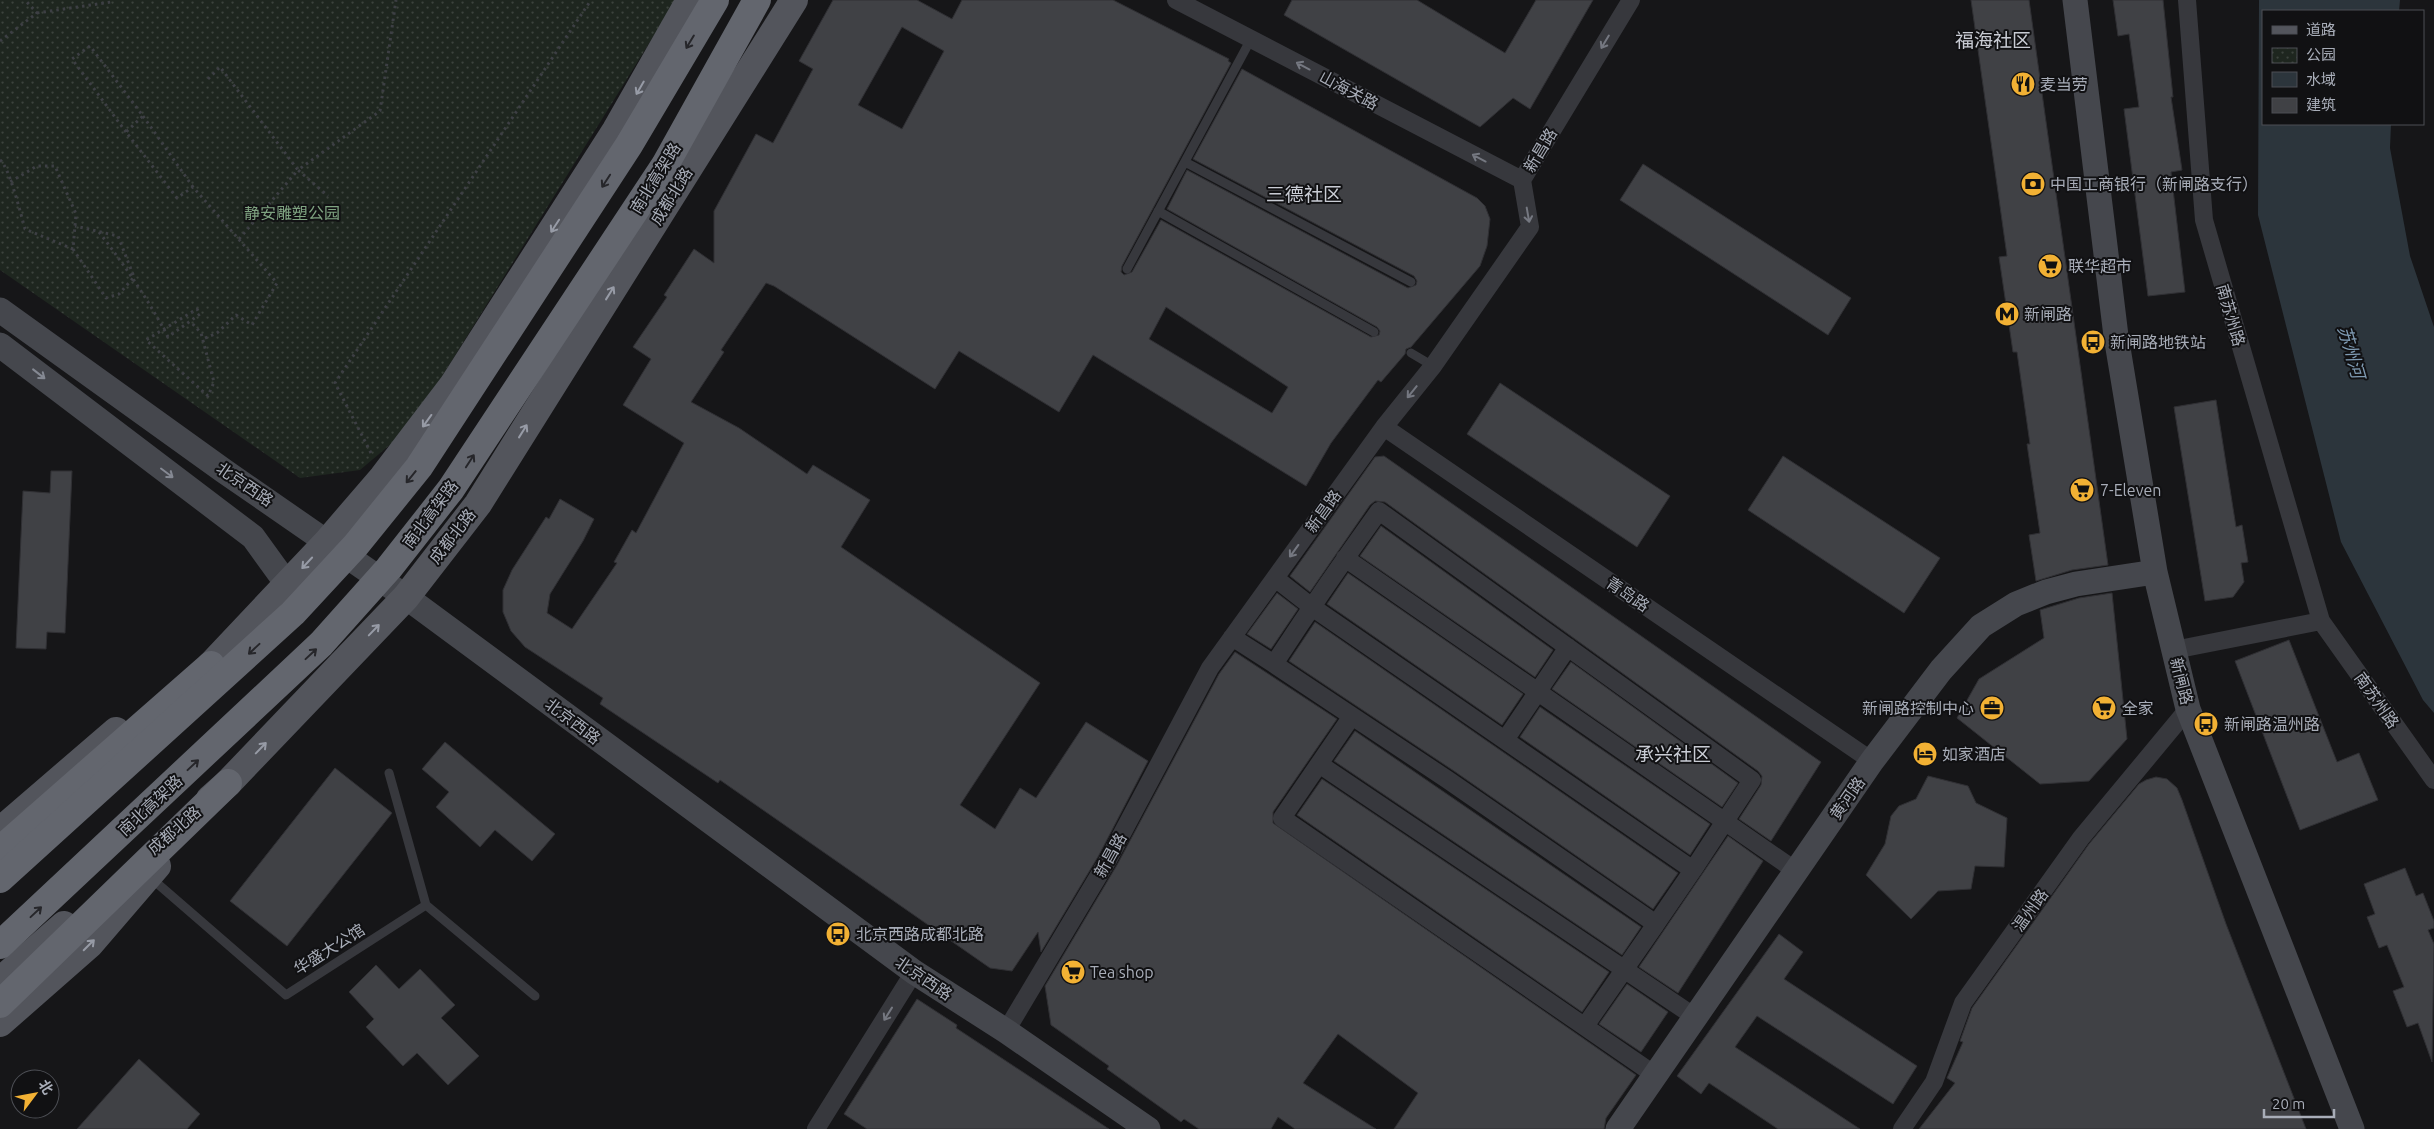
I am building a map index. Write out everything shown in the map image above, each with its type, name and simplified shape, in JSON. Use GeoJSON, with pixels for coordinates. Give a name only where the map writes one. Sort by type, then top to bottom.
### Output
{"type":"FeatureCollection","features":[{"type":"Feature","properties":{"kind":"highway"},"geometry":{"type":"LineString","coordinates":[[0,879],[279,626],[356,545],[419,468],[630,144],[715,0]]}},
{"type":"Feature","properties":{"kind":"highway","name":"南北高架路"},"geometry":{"type":"LineString","coordinates":[[0,945],[321,644],[389,568],[451,488],[665,165],[757,0]]}},
{"type":"Feature","properties":{"kind":"highway"},"geometry":{"type":"LineString","coordinates":[[0,850],[211,665]]}},
{"type":"Feature","properties":{"kind":"highway"},"geometry":{"type":"LineString","coordinates":[[0,1004],[11,983],[228,783]]}},
{"type":"Feature","properties":{"kind":"main road"},"geometry":{"type":"LineString","coordinates":[[0,869],[175,720],[211,665],[328,541],[384,477],[453,385],[616,130],[690,0]]}},
{"type":"Feature","properties":{"kind":"main road","name":"成都北路"},"geometry":{"type":"LineString","coordinates":[[0,1023],[90,944],[228,783],[406,596],[478,504],[794,0]]}},
{"type":"Feature","properties":{"kind":"main road","name":"新闸路"},"geometry":{"type":"LineString","coordinates":[[2075,0],[2116,336],[2155,572],[2188,708],[2352,1129]]}},
{"type":"Feature","properties":{"kind":"main road","name":"北京西路"},"geometry":{"type":"LineString","coordinates":[[0,310],[224,471],[406,596],[914,972],[1006,1031],[1148,1129]]}},
{"type":"Feature","properties":{"kind":"main road"},"geometry":{"type":"LineString","coordinates":[[0,344],[253,537],[286,584]]}},
{"type":"Feature","properties":{"kind":"main road","name":"黄河路"},"geometry":{"type":"LineString","coordinates":[[1618,1129],[1872,761],[1941,670],[1981,626],[2016,604],[2046,592],[2076,584],[2155,572]]}},
{"type":"Feature","properties":{"kind":"main road"},"geometry":{"type":"LineString","coordinates":[[0,830],[175,681],[211,665]]}},
{"type":"Feature","properties":{"kind":"street","name":"山海关路"},"geometry":{"type":"LineString","coordinates":[[1176,0],[1522,180]]}},
{"type":"Feature","properties":{"kind":"street","name":"新昌路"},"geometry":{"type":"LineString","coordinates":[[1006,1031],[1108,860],[1210,668],[1384,427],[1434,366],[1530,227],[1522,180],[1631,0]]}},
{"type":"Feature","properties":{"kind":"street","name":"南苏州路"},"geometry":{"type":"LineString","coordinates":[[2187,0],[2204,220],[2321,621],[2434,780]]}},
{"type":"Feature","properties":{"kind":"street","name":"青岛路"},"geometry":{"type":"LineString","coordinates":[[1384,427],[1872,761]]}},
{"type":"Feature","properties":{"kind":"street"},"geometry":{"type":"LineString","coordinates":[[1274,664],[1379,511],[1752,780],[1726,822],[1586,1026]]}},
{"type":"Feature","properties":{"kind":"street"},"geometry":{"type":"LineString","coordinates":[[1345,558],[1796,871]]}},
{"type":"Feature","properties":{"kind":"street"},"geometry":{"type":"LineString","coordinates":[[1275,578],[1312,606],[1693,870]]}},
{"type":"Feature","properties":{"kind":"street"},"geometry":{"type":"LineString","coordinates":[[2174,650],[2321,621]]}},
{"type":"Feature","properties":{"kind":"street"},"geometry":{"type":"LineString","coordinates":[[1232,637],[1352,716],[1656,924]]}},
{"type":"Feature","properties":{"kind":"street"},"geometry":{"type":"LineString","coordinates":[[1505,740],[1568,647]]}},
{"type":"Feature","properties":{"kind":"street","name":"温州路"},"geometry":{"type":"LineString","coordinates":[[1902,1129],[1934,1082],[1963,1003],[2082,838],[2188,708]]}},
{"type":"Feature","properties":{"kind":"street"},"geometry":{"type":"LineString","coordinates":[[1352,716],[1282,818],[1655,1075]]}},
{"type":"Feature","properties":{"kind":"street"},"geometry":{"type":"LineString","coordinates":[[1319,764],[1695,1017]]}},
{"type":"Feature","properties":{"kind":"street"},"geometry":{"type":"LineString","coordinates":[[816,1129],[914,972]]}},
{"type":"Feature","properties":{"kind":"lane"},"geometry":{"type":"LineString","coordinates":[[1127,269],[1251,39]]}},
{"type":"Feature","properties":{"kind":"lane"},"geometry":{"type":"LineString","coordinates":[[1185,162],[1411,282]]}},
{"type":"Feature","properties":{"kind":"lane"},"geometry":{"type":"LineString","coordinates":[[1158,211],[1374,332]]}},
{"type":"Feature","properties":{"kind":"lane"},"geometry":{"type":"LineString","coordinates":[[1411,353],[1434,366]]}},
{"type":"Feature","properties":{"kind":"lane"},"geometry":{"type":"LineString","coordinates":[[389,772],[426,905],[535,996]]}},
{"type":"Feature","properties":{"kind":"lane","name":"华盛大公馆"},"geometry":{"type":"LineString","coordinates":[[149,876],[286,994],[426,905]]}},
{"type":"Feature","properties":{"kind":"path"},"geometry":{"type":"LineString","coordinates":[[26,0],[38,13]]}},
{"type":"Feature","properties":{"kind":"path"},"geometry":{"type":"LineString","coordinates":[[0,41],[38,13],[111,2],[111,0]]}},
{"type":"Feature","properties":{"kind":"path"},"geometry":{"type":"LineString","coordinates":[[239,239],[298,170],[380,111],[396,0]]}},
{"type":"Feature","properties":{"kind":"path"},"geometry":{"type":"LineString","coordinates":[[384,477],[335,383],[591,0]]}},
{"type":"Feature","properties":{"kind":"path"},"geometry":{"type":"LineString","coordinates":[[193,186],[177,198],[72,59],[90,46],[193,186],[277,283],[252,325],[236,315],[217,333],[203,339]]}},
{"type":"Feature","properties":{"kind":"path"},"geometry":{"type":"LineString","coordinates":[[208,79],[220,67],[298,170],[328,196]]}},
{"type":"Feature","properties":{"kind":"path"},"geometry":{"type":"LineString","coordinates":[[126,132],[142,116]]}},
{"type":"Feature","properties":{"kind":"path"},"geometry":{"type":"LineString","coordinates":[[0,160],[4,162],[25,228],[73,249],[106,298],[119,294],[134,277]]}},
{"type":"Feature","properties":{"kind":"path"},"geometry":{"type":"LineString","coordinates":[[10,182],[37,166],[55,166],[76,214],[73,249]]}},
{"type":"Feature","properties":{"kind":"path"},"geometry":{"type":"LineString","coordinates":[[75,226],[118,236],[134,277]]}},
{"type":"Feature","properties":{"kind":"path"},"geometry":{"type":"LineString","coordinates":[[99,232],[134,277],[164,329],[168,338],[190,321],[200,314],[197,309],[164,329],[146,340],[208,396],[214,382],[201,333],[190,321]]}},
{"type":"Feature","properties":{"kind":"green space","name":"静安雕塑公园"},"geometry":{"type":"Polygon","coordinates":[[[0,0],[676,0],[410,428],[360,470],[300,478],[0,270],[0,0]]]}},
{"type":"Feature","properties":{"kind":"water","name":"苏州河"},"geometry":{"type":"Polygon","coordinates":[[[2259,0],[2400,0],[2399,10],[2262,10],[2262,125],[2391,125],[2390,148],[2410,256],[2434,327],[2434,713],[2423,700],[2341,542],[2258,215],[2259,0]]]}},
{"type":"Feature","properties":{"kind":"building"},"geometry":{"type":"Polygon","coordinates":[[[833,0],[917,0],[952,19],[962,0],[1113,0],[1229,59],[1228,61],[1231,63],[1122,266],[1121,272],[1124,275],[1132,272],[1161,220],[1371,337],[1379,335],[1380,331],[1377,327],[1167,209],[1187,170],[1408,288],[1416,285],[1417,281],[1414,276],[1193,159],[1242,69],[1477,198],[1485,206],[1490,219],[1487,246],[1480,266],[1411,347],[1406,349],[1405,354],[1381,382],[1378,380],[1331,443],[1306,486],[1093,355],[1059,412],[959,351],[935,389],[774,286],[766,283],[721,350],[724,352],[691,402],[739,428],[807,474],[813,465],[870,500],[841,547],[1040,683],[960,805],[995,829],[1020,788],[1036,798],[1086,722],[1148,761],[1099,855],[1041,952],[1038,932],[1012,971],[990,968],[720,780],[718,783],[600,704],[603,698],[525,647],[511,631],[503,612],[503,590],[512,570],[546,517],[549,519],[560,499],[594,519],[583,541],[550,594],[547,613],[572,629],[617,563],[614,562],[632,530],[636,533],[684,443],[623,405],[651,359],[633,347],[667,297],[664,295],[694,249],[714,263],[714,211],[756,134],[773,143],[813,69],[799,61],[833,0]],[[902,27],[858,105],[902,129],[944,51],[902,27]],[[1166,307],[1149,339],[1272,413],[1288,387],[1166,307]]]}},
{"type":"Feature","properties":{"kind":"building"},"geometry":{"type":"Polygon","coordinates":[[[1292,0],[1417,0],[1505,53],[1536,0],[1593,0],[1530,109],[1513,98],[1480,127],[1284,15],[1292,0]]]}},
{"type":"Feature","properties":{"kind":"building"},"geometry":{"type":"Polygon","coordinates":[[[1971,0],[2029,0],[2108,565],[2072,570],[2036,581],[2029,535],[2040,533],[2027,444],[2030,444],[2017,352],[2013,352],[1999,257],[2007,256],[1971,0]]]}},
{"type":"Feature","properties":{"kind":"building"},"geometry":{"type":"Polygon","coordinates":[[[2113,0],[2163,0],[2173,97],[2171,97],[2182,170],[2171,172],[2185,292],[2148,296],[2124,109],[2139,107],[2129,34],[2118,36],[2113,0]]]}},
{"type":"Feature","properties":{"kind":"building"},"geometry":{"type":"Polygon","coordinates":[[[1643,164],[1851,298],[1828,335],[1620,200],[1643,164]]]}},
{"type":"Feature","properties":{"kind":"building"},"geometry":{"type":"Polygon","coordinates":[[[1500,383],[1670,496],[1637,547],[1467,434],[1500,383]]]}},
{"type":"Feature","properties":{"kind":"building"},"geometry":{"type":"Polygon","coordinates":[[[2216,400],[2236,527],[2242,525],[2248,562],[2241,563],[2244,582],[2233,597],[2205,601],[2174,407],[2216,400]]]}},
{"type":"Feature","properties":{"kind":"building"},"geometry":{"type":"Polygon","coordinates":[[[1384,456],[1821,762],[1771,841],[1739,819],[1761,785],[1762,776],[1758,771],[1385,502],[1375,501],[1370,505],[1310,592],[1290,576],[1375,457],[1384,456]]]}},
{"type":"Feature","properties":{"kind":"building"},"geometry":{"type":"Polygon","coordinates":[[[1783,456],[1940,558],[1904,613],[1748,510],[1783,456]]]}},
{"type":"Feature","properties":{"kind":"building"},"geometry":{"type":"Polygon","coordinates":[[[51,471],[72,471],[65,633],[47,632],[46,649],[16,648],[23,491],[50,493],[51,471]]]}},
{"type":"Feature","properties":{"kind":"building"},"geometry":{"type":"Polygon","coordinates":[[[1381,526],[1553,650],[1535,677],[1360,556],[1381,526]]]}},
{"type":"Feature","properties":{"kind":"building"},"geometry":{"type":"Polygon","coordinates":[[[1348,573],[1523,694],[1502,725],[1327,604],[1348,573]]]}},
{"type":"Feature","properties":{"kind":"building"},"geometry":{"type":"Polygon","coordinates":[[[1277,593],[1298,609],[1271,649],[1247,634],[1277,593]]]}},
{"type":"Feature","properties":{"kind":"building"},"geometry":{"type":"Polygon","coordinates":[[[2112,593],[2127,739],[2089,781],[2040,784],[1957,718],[1979,679],[2044,638],[2040,610],[2079,598],[2112,593]]]}},
{"type":"Feature","properties":{"kind":"building"},"geometry":{"type":"Polygon","coordinates":[[[1315,622],[1678,873],[1653,909],[1454,771],[1289,661],[1315,622]]]}},
{"type":"Feature","properties":{"kind":"building"},"geometry":{"type":"Polygon","coordinates":[[[2289,640],[2337,762],[2359,753],[2378,800],[2300,830],[2235,661],[2289,640]]]}},
{"type":"Feature","properties":{"kind":"building"},"geometry":{"type":"Polygon","coordinates":[[[1235,652],[1337,719],[1273,812],[1273,823],[1636,1075],[1606,1118],[1604,1129],[1394,1129],[1418,1093],[1338,1034],[1303,1083],[1376,1129],[1295,1129],[1278,1117],[1271,1129],[1199,1129],[1184,1119],[1181,1122],[1107,1069],[1109,1066],[1051,1025],[1045,986],[1117,865],[1219,674],[1235,652]]]}},
{"type":"Feature","properties":{"kind":"building"},"geometry":{"type":"Polygon","coordinates":[[[1571,662],[1738,783],[1722,807],[1552,689],[1571,662]]]}},
{"type":"Feature","properties":{"kind":"building"},"geometry":{"type":"Polygon","coordinates":[[[1540,707],[1710,824],[1690,855],[1520,737],[1540,707]]]}},
{"type":"Feature","properties":{"kind":"building"},"geometry":{"type":"Polygon","coordinates":[[[1355,731],[1641,927],[1622,955],[1334,761],[1355,731]]]}},
{"type":"Feature","properties":{"kind":"building"},"geometry":{"type":"Polygon","coordinates":[[[445,742],[555,834],[532,861],[495,830],[480,847],[436,807],[449,792],[422,769],[445,742]]]}},
{"type":"Feature","properties":{"kind":"building"},"geometry":{"type":"Polygon","coordinates":[[[335,768],[392,813],[287,946],[230,901],[335,768]]]}},
{"type":"Feature","properties":{"kind":"building"},"geometry":{"type":"Polygon","coordinates":[[[1928,776],[1968,786],[1976,803],[2007,818],[2004,867],[1975,866],[1971,889],[1938,891],[1911,919],[1866,875],[1885,844],[1891,816],[1899,806],[1916,799],[1928,776]]]}},
{"type":"Feature","properties":{"kind":"building"},"geometry":{"type":"Polygon","coordinates":[[[2156,777],[2167,779],[2177,788],[2226,924],[2306,1129],[1919,1129],[1955,1083],[1947,1078],[1963,1042],[1960,1041],[1972,1008],[2089,844],[2139,784],[2156,777]]]}},
{"type":"Feature","properties":{"kind":"building"},"geometry":{"type":"Polygon","coordinates":[[[1322,779],[1609,972],[1582,1012],[1297,815],[1322,779]]]}},
{"type":"Feature","properties":{"kind":"building"},"geometry":{"type":"Polygon","coordinates":[[[1728,836],[1763,861],[1678,993],[1639,967],[1728,836]]]}},
{"type":"Feature","properties":{"kind":"building"},"geometry":{"type":"Polygon","coordinates":[[[2405,868],[2416,896],[2423,893],[2434,921],[2434,928],[2428,930],[2434,944],[2432,1062],[2418,1023],[2407,1027],[2393,991],[2404,987],[2387,945],[2379,948],[2367,917],[2375,914],[2364,884],[2405,868]]]}},
{"type":"Feature","properties":{"kind":"building"},"geometry":{"type":"Polygon","coordinates":[[[1779,934],[1803,952],[1784,979],[1917,1066],[1893,1104],[1757,1016],[1735,1047],[1860,1129],[1778,1129],[1709,1083],[1701,1094],[1677,1076],[1779,934]]]}},
{"type":"Feature","properties":{"kind":"building"},"geometry":{"type":"Polygon","coordinates":[[[376,965],[399,989],[420,969],[455,1005],[441,1018],[479,1056],[448,1085],[417,1053],[403,1066],[366,1027],[374,1019],[349,992],[376,965]]]}},
{"type":"Feature","properties":{"kind":"building"},"geometry":{"type":"Polygon","coordinates":[[[1627,984],[1668,1012],[1641,1052],[1599,1024],[1627,984]]]}},
{"type":"Feature","properties":{"kind":"building"},"geometry":{"type":"Polygon","coordinates":[[[917,999],[957,1025],[956,1028],[1109,1129],[867,1129],[844,1114],[917,999]]]}},
{"type":"Feature","properties":{"kind":"building"},"geometry":{"type":"Polygon","coordinates":[[[139,1059],[200,1114],[187,1129],[77,1129],[139,1059]]]}},
{"type":"Feature","properties":{"kind":"place","name":"麦当劳"},"geometry":{"type":"Point","coordinates":[2023,84]}},
{"type":"Feature","properties":{"kind":"place","name":"中国工商银行（新闸路支行）"},"geometry":{"type":"Point","coordinates":[2033,184]}},
{"type":"Feature","properties":{"kind":"place","name":"联华超市"},"geometry":{"type":"Point","coordinates":[2050,266]}},
{"type":"Feature","properties":{"kind":"place","name":"新闸路"},"geometry":{"type":"Point","coordinates":[2007,314]}},
{"type":"Feature","properties":{"kind":"place","name":"新闸路地铁站"},"geometry":{"type":"Point","coordinates":[2093,342]}},
{"type":"Feature","properties":{"kind":"place","name":"7-Eleven"},"geometry":{"type":"Point","coordinates":[2082,490]}},
{"type":"Feature","properties":{"kind":"place","name":"新闸路控制中心"},"geometry":{"type":"Point","coordinates":[1992,708]}},
{"type":"Feature","properties":{"kind":"place","name":"全家"},"geometry":{"type":"Point","coordinates":[2104,708]}},
{"type":"Feature","properties":{"kind":"place","name":"新闸路温州路"},"geometry":{"type":"Point","coordinates":[2206,724]}},
{"type":"Feature","properties":{"kind":"place","name":"如家酒店"},"geometry":{"type":"Point","coordinates":[1925,754]}},
{"type":"Feature","properties":{"kind":"place","name":"北京西路成都北路"},"geometry":{"type":"Point","coordinates":[838,934]}},
{"type":"Feature","properties":{"kind":"place","name":"Tea shop"},"geometry":{"type":"Point","coordinates":[1073,972]}},
{"type":"Feature","properties":{"kind":"district","name":"福海社区"},"geometry":{"type":"Point","coordinates":[1993,40]}},
{"type":"Feature","properties":{"kind":"district","name":"三德社区"},"geometry":{"type":"Point","coordinates":[1304,194]}},
{"type":"Feature","properties":{"kind":"district","name":"承兴社区"},"geometry":{"type":"Point","coordinates":[1673,754]}}]}
